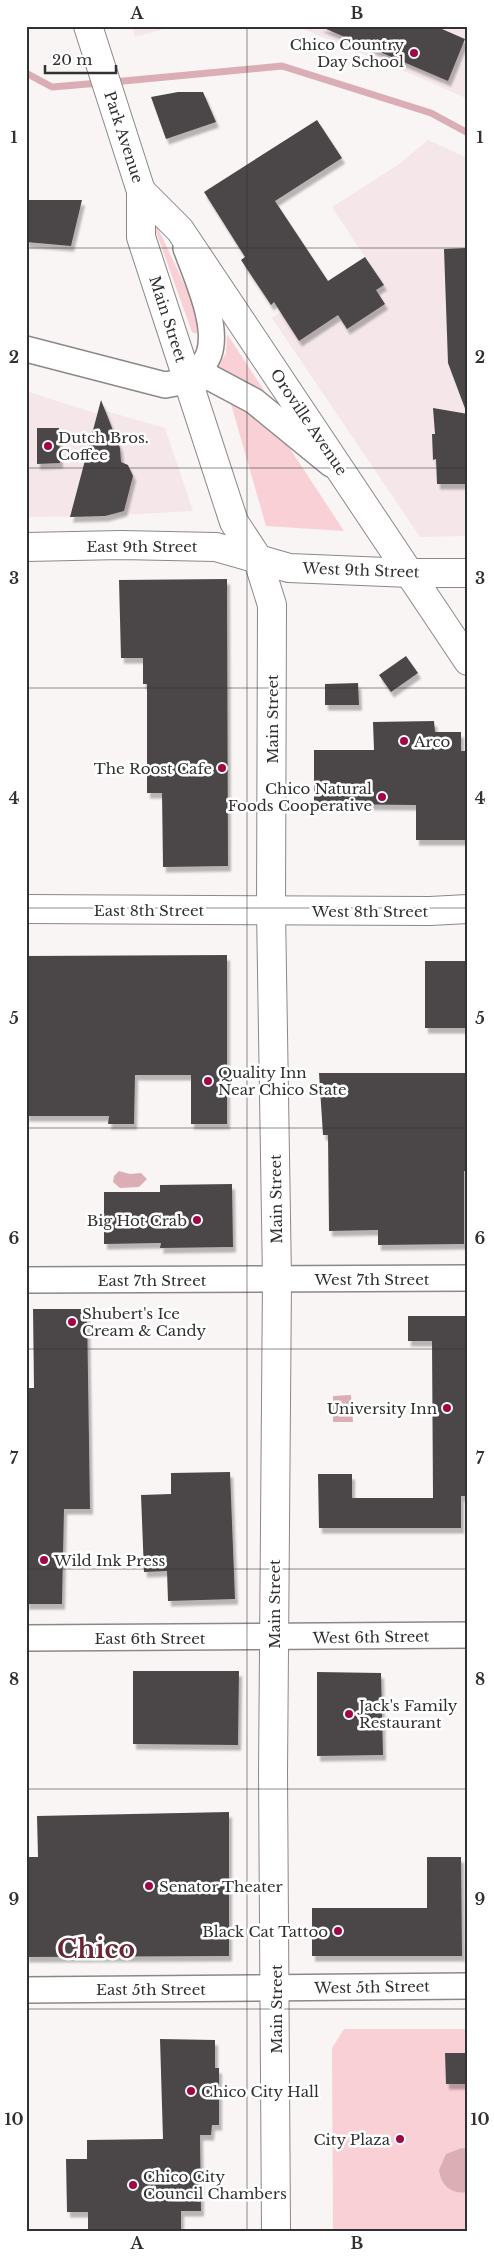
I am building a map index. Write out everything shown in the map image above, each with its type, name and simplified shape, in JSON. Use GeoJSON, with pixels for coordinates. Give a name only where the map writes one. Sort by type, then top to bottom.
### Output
{"type":"FeatureCollection","features":[{"type":"Feature","properties":{"kind":"main road","name":"Park Avenue"},"geometry":{"type":"LineString","coordinates":[[88,26],[141,191]]}},
{"type":"Feature","properties":{"kind":"main road","name":"Oroville Avenue"},"geometry":{"type":"LineString","coordinates":[[141,191],[180,230],[468,661]]}},
{"type":"Feature","properties":{"kind":"main road","name":"Main Street"},"geometry":{"type":"LineString","coordinates":[[141,191],[141,236],[234,522],[257,557],[272,605],[271,910],[277,1279],[274,1638],[276,2231]]}},
{"type":"Feature","properties":{"kind":"main road","name":"East 9th Street"},"geometry":{"type":"LineString","coordinates":[[26,547],[121,545],[216,547],[257,557]]}},
{"type":"Feature","properties":{"kind":"main road","name":"West 9th Street"},"geometry":{"type":"LineString","coordinates":[[257,557],[288,568],[410,573],[468,573]]}},
{"type":"Feature","properties":{"kind":"main road","name":"East 8th Street"},"geometry":{"type":"LineString","coordinates":[[26,909],[271,910]]}},
{"type":"Feature","properties":{"kind":"main road","name":"West 8th Street"},"geometry":{"type":"LineString","coordinates":[[271,910],[430,911],[468,909]]}},
{"type":"Feature","properties":{"kind":"street"},"geometry":{"type":"LineString","coordinates":[[180,230],[207,311],[211,332],[211,347],[206,360],[188,382]]}},
{"type":"Feature","properties":{"kind":"street"},"geometry":{"type":"LineString","coordinates":[[26,349],[156,384],[188,382],[209,377],[245,395],[345,475]]}},
{"type":"Feature","properties":{"kind":"street","name":"West 7th Street"},"geometry":{"type":"LineString","coordinates":[[277,1279],[468,1278]]}},
{"type":"Feature","properties":{"kind":"street","name":"East 7th Street"},"geometry":{"type":"LineString","coordinates":[[26,1280],[277,1279]]}},
{"type":"Feature","properties":{"kind":"street","name":"West 6th Street"},"geometry":{"type":"LineString","coordinates":[[274,1638],[468,1635]]}},
{"type":"Feature","properties":{"kind":"street","name":"East 6th Street"},"geometry":{"type":"LineString","coordinates":[[26,1638],[274,1638]]}},
{"type":"Feature","properties":{"kind":"street","name":"West 5th Street"},"geometry":{"type":"LineString","coordinates":[[276,1988],[468,1986]]}},
{"type":"Feature","properties":{"kind":"street","name":"East 5th Street"},"geometry":{"type":"LineString","coordinates":[[26,1990],[276,1988]]}},
{"type":"Feature","properties":{"kind":"shaded area"},"geometry":{"type":"Polygon","coordinates":[[[132,26],[175,26],[135,37],[132,26]]]}},
{"type":"Feature","properties":{"kind":"shaded area","name":"Chico Country Day School"},"geometry":{"type":"Polygon","coordinates":[[[296,26],[468,26],[468,99],[425,80],[296,26]]]}},
{"type":"Feature","properties":{"kind":"shaded area"},"geometry":{"type":"Polygon","coordinates":[[[428,140],[468,158],[468,536],[420,537],[272,318],[365,257],[332,207],[398,165],[428,140]]]}},
{"type":"Feature","properties":{"kind":"shaded area"},"geometry":{"type":"Polygon","coordinates":[[[156,224],[193,303],[198,330],[196,334],[192,332],[154,226],[156,224]]]}},
{"type":"Feature","properties":{"kind":"shaded area"},"geometry":{"type":"Polygon","coordinates":[[[227,334],[265,392],[214,374],[226,353],[227,334]]]}},
{"type":"Feature","properties":{"kind":"shaded area"},"geometry":{"type":"Polygon","coordinates":[[[26,391],[98,414],[106,411],[165,428],[193,511],[105,516],[26,517],[26,391]]]}},
{"type":"Feature","properties":{"kind":"shaded area"},"geometry":{"type":"Polygon","coordinates":[[[229,397],[281,435],[344,531],[266,526],[229,397]]]}},
{"type":"Feature","properties":{"kind":"shaded area"},"geometry":{"type":"Polygon","coordinates":[[[119,1171],[130,1174],[141,1173],[147,1179],[139,1187],[120,1188],[113,1182],[114,1176],[119,1171]]]}},
{"type":"Feature","properties":{"kind":"shaded area"},"geometry":{"type":"Polygon","coordinates":[[[351,1395],[353,1422],[333,1422],[333,1396],[351,1395]]]}},
{"type":"Feature","properties":{"kind":"shaded area","name":"City Plaza"},"geometry":{"type":"Polygon","coordinates":[[[344,2029],[468,2029],[468,2231],[333,2231],[332,2048],[344,2029]]]}},
{"type":"Feature","properties":{"kind":"shaded area"},"geometry":{"type":"Polygon","coordinates":[[[462,2148],[468,2149],[468,2192],[462,2193],[452,2191],[445,2185],[439,2170],[446,2154],[462,2148]]]}},
{"type":"Feature","properties":{"kind":"building","name":"Chico Country Day School"},"geometry":{"type":"Polygon","coordinates":[[[319,26],[435,26],[465,39],[448,81],[319,26]]]}},
{"type":"Feature","properties":{"kind":"building"},"geometry":{"type":"Polygon","coordinates":[[[178,92],[203,92],[216,122],[166,139],[151,97],[178,92]]]}},
{"type":"Feature","properties":{"kind":"building"},"geometry":{"type":"Polygon","coordinates":[[[317,120],[342,158],[275,201],[328,281],[365,257],[384,285],[376,290],[385,304],[347,329],[338,315],[299,341],[274,302],[271,305],[241,260],[245,257],[204,192],[317,120]]]}},
{"type":"Feature","properties":{"kind":"building"},"geometry":{"type":"Polygon","coordinates":[[[26,200],[82,200],[71,246],[26,242],[26,200]]]}},
{"type":"Feature","properties":{"kind":"building"},"geometry":{"type":"Polygon","coordinates":[[[468,248],[468,410],[466,411],[448,363],[444,249],[468,248]]]}},
{"type":"Feature","properties":{"kind":"building"},"geometry":{"type":"Polygon","coordinates":[[[101,400],[120,448],[121,462],[128,465],[133,476],[124,511],[105,516],[70,517],[101,400]]]}},
{"type":"Feature","properties":{"kind":"building"},"geometry":{"type":"Polygon","coordinates":[[[433,408],[468,414],[468,484],[437,484],[436,459],[433,460],[432,434],[435,434],[433,408]]]}},
{"type":"Feature","properties":{"kind":"building","name":"Dutch Bros. Coffee"},"geometry":{"type":"Polygon","coordinates":[[[37,428],[59,428],[60,463],[37,464],[37,428]]]}},
{"type":"Feature","properties":{"kind":"building"},"geometry":{"type":"Polygon","coordinates":[[[227,579],[228,866],[163,867],[162,793],[147,793],[147,684],[143,684],[143,658],[121,658],[119,580],[227,579]]]}},
{"type":"Feature","properties":{"kind":"building"},"geometry":{"type":"Polygon","coordinates":[[[406,656],[418,673],[391,692],[379,675],[406,656]]]}},
{"type":"Feature","properties":{"kind":"building"},"geometry":{"type":"Polygon","coordinates":[[[358,683],[359,705],[325,705],[325,684],[358,683]]]}},
{"type":"Feature","properties":{"kind":"building","name":"Chico Natural Foods Cooperative"},"geometry":{"type":"Polygon","coordinates":[[[434,721],[435,732],[461,732],[461,751],[468,751],[467,840],[416,840],[416,805],[314,804],[314,750],[374,750],[373,722],[434,721]]]}},
{"type":"Feature","properties":{"kind":"building"},"geometry":{"type":"Polygon","coordinates":[[[227,955],[227,1124],[191,1124],[191,1075],[135,1075],[134,1124],[108,1124],[109,1116],[26,1116],[26,956],[227,955]]]}},
{"type":"Feature","properties":{"kind":"building"},"geometry":{"type":"Polygon","coordinates":[[[425,961],[468,961],[468,1028],[425,1028],[425,961]]]}},
{"type":"Feature","properties":{"kind":"building"},"geometry":{"type":"Polygon","coordinates":[[[319,1073],[468,1073],[468,1171],[464,1171],[464,1244],[378,1245],[378,1230],[329,1231],[328,1135],[323,1135],[319,1073]]]}},
{"type":"Feature","properties":{"kind":"building","name":"Big Hot Crab"},"geometry":{"type":"Polygon","coordinates":[[[232,1184],[233,1247],[160,1248],[161,1243],[104,1244],[104,1192],[160,1192],[160,1185],[232,1184]]]}},
{"type":"Feature","properties":{"kind":"building"},"geometry":{"type":"Polygon","coordinates":[[[33,1309],[87,1309],[90,1509],[64,1509],[62,1604],[26,1604],[26,1388],[34,1388],[33,1309]]]}},
{"type":"Feature","properties":{"kind":"building","name":"University Inn"},"geometry":{"type":"Polygon","coordinates":[[[408,1316],[468,1316],[468,1496],[461,1496],[461,1528],[319,1528],[318,1474],[352,1474],[352,1498],[433,1498],[432,1341],[408,1341],[408,1316]]]}},
{"type":"Feature","properties":{"kind":"building"},"geometry":{"type":"Polygon","coordinates":[[[230,1472],[235,1599],[168,1601],[167,1571],[144,1572],[141,1495],[171,1494],[171,1473],[230,1472]]]}},
{"type":"Feature","properties":{"kind":"building"},"geometry":{"type":"Polygon","coordinates":[[[133,1671],[239,1671],[238,1745],[133,1744],[133,1671]]]}},
{"type":"Feature","properties":{"kind":"building","name":"Jack's Family Restaurant"},"geometry":{"type":"Polygon","coordinates":[[[317,1672],[381,1673],[383,1755],[317,1756],[317,1672]]]}},
{"type":"Feature","properties":{"kind":"building","name":"Senator Theater"},"geometry":{"type":"Polygon","coordinates":[[[229,1812],[229,1956],[26,1957],[26,1857],[38,1857],[37,1816],[229,1812]]]}},
{"type":"Feature","properties":{"kind":"building"},"geometry":{"type":"Polygon","coordinates":[[[427,1857],[461,1857],[462,1956],[312,1956],[312,1908],[427,1908],[427,1857]]]}},
{"type":"Feature","properties":{"kind":"building","name":"Chico City Council Chambers"},"geometry":{"type":"Polygon","coordinates":[[[160,2039],[215,2040],[215,2068],[219,2068],[219,2125],[212,2125],[211,2135],[200,2135],[201,2211],[181,2211],[181,2231],[88,2231],[88,2212],[67,2212],[66,2159],[87,2159],[87,2140],[163,2139],[160,2039]]]}},
{"type":"Feature","properties":{"kind":"building"},"geometry":{"type":"Polygon","coordinates":[[[445,2053],[468,2053],[468,2084],[446,2084],[445,2053]]]}},
{"type":"Feature","properties":{"kind":"waterway"},"geometry":{"type":"LineString","coordinates":[[113,82],[282,66],[431,113],[468,133]]}},
{"type":"Feature","properties":{"kind":"waterway"},"geometry":{"type":"LineString","coordinates":[[26,73],[52,87],[100,83]]}},
{"type":"Feature","properties":{"kind":"place","name":"Chico Country Day School"},"geometry":{"type":"Point","coordinates":[414,53]}},
{"type":"Feature","properties":{"kind":"place","name":"Dutch Bros. Coffee"},"geometry":{"type":"Point","coordinates":[48,446]}},
{"type":"Feature","properties":{"kind":"place","name":"Arco"},"geometry":{"type":"Point","coordinates":[404,741]}},
{"type":"Feature","properties":{"kind":"place","name":"The Roost Cafe"},"geometry":{"type":"Point","coordinates":[222,768]}},
{"type":"Feature","properties":{"kind":"place","name":"Chico Natural Foods Cooperative"},"geometry":{"type":"Point","coordinates":[382,797]}},
{"type":"Feature","properties":{"kind":"place","name":"Quality Inn Near Chico State"},"geometry":{"type":"Point","coordinates":[208,1081]}},
{"type":"Feature","properties":{"kind":"place","name":"Big Hot Crab"},"geometry":{"type":"Point","coordinates":[197,1220]}},
{"type":"Feature","properties":{"kind":"place","name":"Shubert's Ice Cream & Candy"},"geometry":{"type":"Point","coordinates":[72,1322]}},
{"type":"Feature","properties":{"kind":"place","name":"University Inn"},"geometry":{"type":"Point","coordinates":[447,1408]}},
{"type":"Feature","properties":{"kind":"place","name":"Wild Ink Press"},"geometry":{"type":"Point","coordinates":[44,1560]}},
{"type":"Feature","properties":{"kind":"place","name":"Jack's Family Restaurant"},"geometry":{"type":"Point","coordinates":[349,1714]}},
{"type":"Feature","properties":{"kind":"place","name":"Senator Theater"},"geometry":{"type":"Point","coordinates":[149,1886]}},
{"type":"Feature","properties":{"kind":"place","name":"Black Cat Tattoo"},"geometry":{"type":"Point","coordinates":[338,1931]}},
{"type":"Feature","properties":{"kind":"place","name":"Chico City Hall"},"geometry":{"type":"Point","coordinates":[191,2091]}},
{"type":"Feature","properties":{"kind":"place","name":"City Plaza"},"geometry":{"type":"Point","coordinates":[400,2139]}},
{"type":"Feature","properties":{"kind":"place","name":"Chico City Council Chambers"},"geometry":{"type":"Point","coordinates":[133,2185]}},
{"type":"Feature","properties":{"kind":"district","name":"Chico"},"geometry":{"type":"Point","coordinates":[96,1949]}}]}
